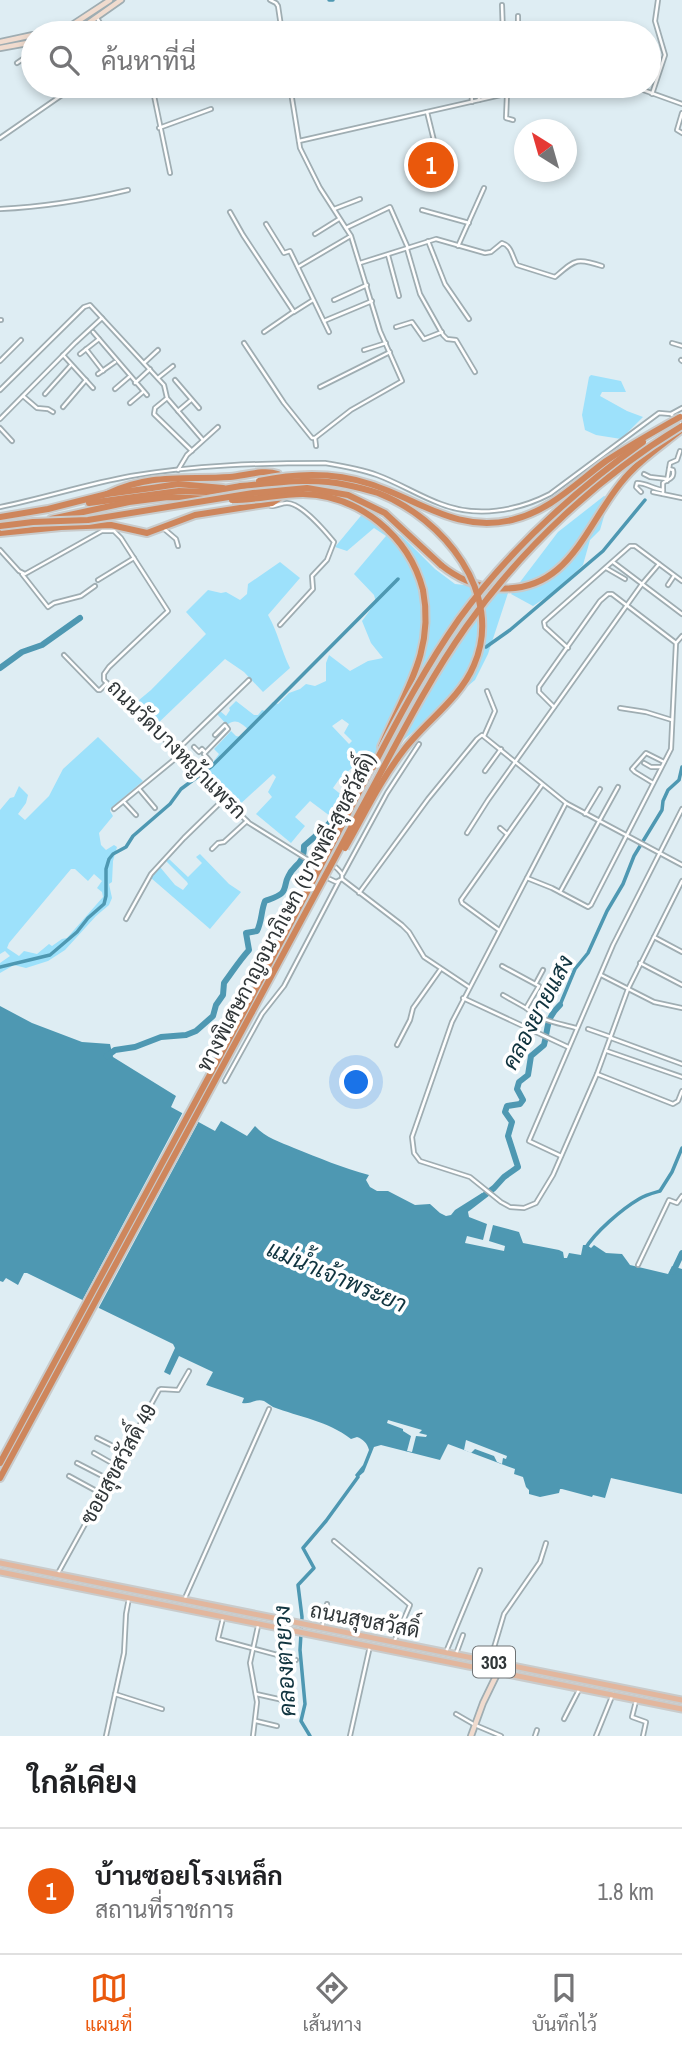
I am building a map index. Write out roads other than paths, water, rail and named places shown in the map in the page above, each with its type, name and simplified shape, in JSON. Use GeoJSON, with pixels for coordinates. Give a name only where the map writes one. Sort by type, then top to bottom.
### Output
{"type":"FeatureCollection","features":[{"type":"Feature","properties":{"kind":"highway"},"geometry":{"type":"LineString","coordinates":[[241,486],[299,475],[343,477],[383,488],[449,518],[472,523],[502,522],[529,515],[548,505],[614,456],[681,417]]}},
{"type":"Feature","properties":{"kind":"highway","name":"ทางพิเศษกาญจนาภิเษก (บางพลี-สุขสวัสดิ์)"},"geometry":{"type":"LineString","coordinates":[[0,1462],[246,1008],[419,681],[445,640],[480,592],[535,531],[580,489],[681,417]]}},
{"type":"Feature","properties":{"kind":"highway"},"geometry":{"type":"LineString","coordinates":[[0,526],[97,519],[140,510],[307,488],[348,495],[385,513],[457,577],[489,587],[517,588],[544,579],[562,567],[578,549],[622,482],[682,427]]}},
{"type":"Feature","properties":{"kind":"highway","name":"ทางพิเศษกาญจนาภิเษก (บางพลี-สุขสวัสดิ์)"},"geometry":{"type":"LineString","coordinates":[[0,1478],[428,687],[467,626],[541,538],[570,510],[628,463],[682,427]]}},
{"type":"Feature","properties":{"kind":"highway"},"geometry":{"type":"LineString","coordinates":[[0,533],[111,525],[142,533],[154,532],[195,515],[264,505],[277,502],[281,497],[278,474],[269,472],[135,483],[107,495]]}},
{"type":"Feature","properties":{"kind":"highway"},"geometry":{"type":"LineString","coordinates":[[0,517],[179,491],[206,492],[241,486],[321,482],[345,484],[400,504],[431,526],[454,550],[475,588],[482,611],[482,641],[468,678],[417,734],[391,768],[306,911]]}},
{"type":"Feature","properties":{"kind":"highway"},"geometry":{"type":"LineString","coordinates":[[63,506],[107,495],[178,484],[223,488]]}},
{"type":"Feature","properties":{"kind":"highway"},"geometry":{"type":"LineString","coordinates":[[218,499],[247,500],[304,494],[339,500],[367,513],[385,527],[412,561],[425,599],[424,643],[414,677],[373,767]]}},
{"type":"Feature","properties":{"kind":"main road"},"geometry":{"type":"LineString","coordinates":[[78,21],[110,0]]}},
{"type":"Feature","properties":{"kind":"main road"},"geometry":{"type":"LineString","coordinates":[[91,21],[121,0]]}},
{"type":"Feature","properties":{"kind":"main road"},"geometry":{"type":"LineString","coordinates":[[0,42],[21,41]]}},
{"type":"Feature","properties":{"kind":"main road"},"geometry":{"type":"LineString","coordinates":[[0,48],[21,44]]}},
{"type":"Feature","properties":{"kind":"main road","name":"ถนนสุขสวัสดิ์"},"geometry":{"type":"LineString","coordinates":[[0,1563],[682,1700]]}},
{"type":"Feature","properties":{"kind":"main road","name":"ถนนสุขสวัสดิ์"},"geometry":{"type":"LineString","coordinates":[[0,1572],[682,1709]]}},
{"type":"Feature","properties":{"kind":"main road"},"geometry":{"type":"LineString","coordinates":[[258,1625],[260,1616]]}},
{"type":"Feature","properties":{"kind":"main road"},"geometry":{"type":"LineString","coordinates":[[471,1736],[498,1671]]}},
{"type":"Feature","properties":{"kind":"street"},"geometry":{"type":"LineString","coordinates":[[270,0],[278,6],[280,21]]}},
{"type":"Feature","properties":{"kind":"street"},"geometry":{"type":"LineString","coordinates":[[657,21],[658,0]]}},
{"type":"Feature","properties":{"kind":"street"},"geometry":{"type":"LineString","coordinates":[[502,5],[503,21]]}},
{"type":"Feature","properties":{"kind":"street"},"geometry":{"type":"LineString","coordinates":[[518,16],[518,21]]}},
{"type":"Feature","properties":{"kind":"street"},"geometry":{"type":"LineString","coordinates":[[661,41],[666,55],[661,69]]}},
{"type":"Feature","properties":{"kind":"street"},"geometry":{"type":"LineString","coordinates":[[17,63],[21,60]]}},
{"type":"Feature","properties":{"kind":"street"},"geometry":{"type":"LineString","coordinates":[[661,97],[682,104]]}},
{"type":"Feature","properties":{"kind":"street"},"geometry":{"type":"LineString","coordinates":[[0,138],[58,98]]}},
{"type":"Feature","properties":{"kind":"street"},"geometry":{"type":"LineString","coordinates":[[154,98],[170,173]]}},
{"type":"Feature","properties":{"kind":"street"},"geometry":{"type":"LineString","coordinates":[[291,98],[299,145],[320,188],[351,236],[380,331],[402,381],[351,410],[315,438]]}},
{"type":"Feature","properties":{"kind":"street"},"geometry":{"type":"LineString","coordinates":[[472,98],[472,102]]}},
{"type":"Feature","properties":{"kind":"street"},"geometry":{"type":"LineString","coordinates":[[299,145],[488,98]]}},
{"type":"Feature","properties":{"kind":"street"},"geometry":{"type":"LineString","coordinates":[[506,98],[506,118],[513,120]]}},
{"type":"Feature","properties":{"kind":"street"},"geometry":{"type":"LineString","coordinates":[[159,128],[211,109]]}},
{"type":"Feature","properties":{"kind":"street"},"geometry":{"type":"LineString","coordinates":[[427,112],[438,157]]}},
{"type":"Feature","properties":{"kind":"street"},"geometry":{"type":"LineString","coordinates":[[682,113],[677,130],[682,134]]}},
{"type":"Feature","properties":{"kind":"street"},"geometry":{"type":"LineString","coordinates":[[458,246],[484,188]]}},
{"type":"Feature","properties":{"kind":"street"},"geometry":{"type":"LineString","coordinates":[[0,209],[84,200],[128,190]]}},
{"type":"Feature","properties":{"kind":"street"},"geometry":{"type":"LineString","coordinates":[[334,209],[360,199]]}},
{"type":"Feature","properties":{"kind":"street"},"geometry":{"type":"LineString","coordinates":[[346,228],[390,207],[402,232],[420,294],[446,338],[456,340],[475,372]]}},
{"type":"Feature","properties":{"kind":"street"},"geometry":{"type":"LineString","coordinates":[[422,210],[469,223]]}},
{"type":"Feature","properties":{"kind":"street"},"geometry":{"type":"LineString","coordinates":[[230,212],[294,312]]}},
{"type":"Feature","properties":{"kind":"street"},"geometry":{"type":"LineString","coordinates":[[315,234],[340,218]]}},
{"type":"Feature","properties":{"kind":"street"},"geometry":{"type":"LineString","coordinates":[[267,224],[284,253],[290,251],[329,332]]}},
{"type":"Feature","properties":{"kind":"street"},"geometry":{"type":"LineString","coordinates":[[298,267],[351,236]]}},
{"type":"Feature","properties":{"kind":"street"},"geometry":{"type":"LineString","coordinates":[[360,263],[436,239],[485,253],[491,252],[502,243],[510,248],[517,265],[555,278],[577,260],[602,266]]}},
{"type":"Feature","properties":{"kind":"street"},"geometry":{"type":"LineString","coordinates":[[428,241],[445,284],[469,319]]}},
{"type":"Feature","properties":{"kind":"street"},"geometry":{"type":"LineString","coordinates":[[388,255],[399,296]]}},
{"type":"Feature","properties":{"kind":"street"},"geometry":{"type":"LineString","coordinates":[[334,300],[368,285]]}},
{"type":"Feature","properties":{"kind":"street"},"geometry":{"type":"LineString","coordinates":[[264,332],[313,300]]}},
{"type":"Feature","properties":{"kind":"street"},"geometry":{"type":"LineString","coordinates":[[324,321],[372,301]]}},
{"type":"Feature","properties":{"kind":"street"},"geometry":{"type":"LineString","coordinates":[[0,390],[84,307],[90,305],[158,378],[165,387],[167,398],[203,440]]}},
{"type":"Feature","properties":{"kind":"street"},"geometry":{"type":"LineString","coordinates":[[0,419],[103,318]]}},
{"type":"Feature","properties":{"kind":"street"},"geometry":{"type":"LineString","coordinates":[[396,327],[412,322],[424,339],[442,332]]}},
{"type":"Feature","properties":{"kind":"street"},"geometry":{"type":"LineString","coordinates":[[93,332],[145,393],[130,403]]}},
{"type":"Feature","properties":{"kind":"street"},"geometry":{"type":"LineString","coordinates":[[0,361],[21,340]]}},
{"type":"Feature","properties":{"kind":"street"},"geometry":{"type":"LineString","coordinates":[[80,354],[99,340]]}},
{"type":"Feature","properties":{"kind":"street"},"geometry":{"type":"LineString","coordinates":[[672,342],[682,346]]}},
{"type":"Feature","properties":{"kind":"street"},"geometry":{"type":"LineString","coordinates":[[244,343],[284,403],[310,436],[315,438]]}},
{"type":"Feature","properties":{"kind":"street"},"geometry":{"type":"LineString","coordinates":[[364,350],[386,343]]}},
{"type":"Feature","properties":{"kind":"street"},"geometry":{"type":"LineString","coordinates":[[86,349],[103,371]]}},
{"type":"Feature","properties":{"kind":"street"},"geometry":{"type":"LineString","coordinates":[[144,363],[159,350]]}},
{"type":"Feature","properties":{"kind":"street"},"geometry":{"type":"LineString","coordinates":[[320,387],[390,352]]}},
{"type":"Feature","properties":{"kind":"street"},"geometry":{"type":"LineString","coordinates":[[63,355],[93,387]]}},
{"type":"Feature","properties":{"kind":"street"},"geometry":{"type":"LineString","coordinates":[[98,374],[116,361]]}},
{"type":"Feature","properties":{"kind":"street"},"geometry":{"type":"LineString","coordinates":[[45,394],[71,364]]}},
{"type":"Feature","properties":{"kind":"street"},"geometry":{"type":"LineString","coordinates":[[158,378],[173,366]]}},
{"type":"Feature","properties":{"kind":"street"},"geometry":{"type":"LineString","coordinates":[[135,383],[150,369]]}},
{"type":"Feature","properties":{"kind":"street"},"geometry":{"type":"LineString","coordinates":[[115,389],[130,377]]}},
{"type":"Feature","properties":{"kind":"street"},"geometry":{"type":"LineString","coordinates":[[63,407],[86,380]]}},
{"type":"Feature","properties":{"kind":"street"},"geometry":{"type":"LineString","coordinates":[[175,380],[199,408]]}},
{"type":"Feature","properties":{"kind":"street"},"geometry":{"type":"LineString","coordinates":[[23,396],[37,408],[53,412]]}},
{"type":"Feature","properties":{"kind":"street"},"geometry":{"type":"LineString","coordinates":[[167,398],[153,412],[192,451]]}},
{"type":"Feature","properties":{"kind":"street"},"geometry":{"type":"LineString","coordinates":[[178,411],[191,400]]}},
{"type":"Feature","properties":{"kind":"street"},"geometry":{"type":"LineString","coordinates":[[0,507],[130,476],[204,467],[325,463],[376,474],[447,506],[490,512],[542,498],[659,413],[671,414],[682,408]]}},
{"type":"Feature","properties":{"kind":"street"},"geometry":{"type":"LineString","coordinates":[[671,414],[682,427]]}},
{"type":"Feature","properties":{"kind":"street"},"geometry":{"type":"LineString","coordinates":[[178,470],[184,459],[218,427]]}},
{"type":"Feature","properties":{"kind":"street"},"geometry":{"type":"LineString","coordinates":[[0,428],[12,441]]}},
{"type":"Feature","properties":{"kind":"street"},"geometry":{"type":"LineString","coordinates":[[315,438],[316,446]]}},
{"type":"Feature","properties":{"kind":"street"},"geometry":{"type":"LineString","coordinates":[[663,492],[663,483],[667,480],[670,463],[677,460],[680,451]]}},
{"type":"Feature","properties":{"kind":"street"},"geometry":{"type":"LineString","coordinates":[[644,474],[667,480]]}},
{"type":"Feature","properties":{"kind":"street"},"geometry":{"type":"LineString","coordinates":[[641,492],[636,487],[637,484],[645,484],[682,498]]}},
{"type":"Feature","properties":{"kind":"street"},"geometry":{"type":"LineString","coordinates":[[653,492],[663,492]]}},
{"type":"Feature","properties":{"kind":"street"},"geometry":{"type":"LineString","coordinates":[[264,505],[287,503],[296,506],[311,516],[334,542],[327,560],[312,576],[313,589],[280,625]]}},
{"type":"Feature","properties":{"kind":"street"},"geometry":{"type":"LineString","coordinates":[[163,528],[176,538],[178,546]]}},
{"type":"Feature","properties":{"kind":"street","name":"ถนนวัดบางหญ้าแพรก"},"geometry":{"type":"LineString","coordinates":[[22,573],[29,573],[106,530],[114,531],[168,611],[109,667],[104,674],[104,680],[247,821],[310,861]]}},
{"type":"Feature","properties":{"kind":"street"},"geometry":{"type":"LineString","coordinates":[[568,648],[545,627],[544,622],[633,545],[682,581]]}},
{"type":"Feature","properties":{"kind":"street"},"geometry":{"type":"LineString","coordinates":[[0,550],[48,607],[81,596],[95,586]]}},
{"type":"Feature","properties":{"kind":"street"},"geometry":{"type":"LineString","coordinates":[[98,580],[134,558]]}},
{"type":"Feature","properties":{"kind":"street"},"geometry":{"type":"LineString","coordinates":[[613,562],[682,614]]}},
{"type":"Feature","properties":{"kind":"street"},"geometry":{"type":"LineString","coordinates":[[467,833],[642,584],[659,564]]}},
{"type":"Feature","properties":{"kind":"street"},"geometry":{"type":"LineString","coordinates":[[606,568],[625,579]]}},
{"type":"Feature","properties":{"kind":"street"},"geometry":{"type":"LineString","coordinates":[[668,585],[675,576]]}},
{"type":"Feature","properties":{"kind":"street"},"geometry":{"type":"LineString","coordinates":[[555,708],[542,696],[539,689],[604,597],[612,594],[677,643]]}},
{"type":"Feature","properties":{"kind":"street"},"geometry":{"type":"LineString","coordinates":[[527,878],[589,907],[671,749],[677,643],[682,636]]}},
{"type":"Feature","properties":{"kind":"street"},"geometry":{"type":"LineString","coordinates":[[64,655],[98,690],[107,683]]}},
{"type":"Feature","properties":{"kind":"street"},"geometry":{"type":"LineString","coordinates":[[114,809],[179,752],[249,680]]}},
{"type":"Feature","properties":{"kind":"street"},"geometry":{"type":"LineString","coordinates":[[484,736],[495,711],[487,691]]}},
{"type":"Feature","properties":{"kind":"street"},"geometry":{"type":"LineString","coordinates":[[620,708],[672,720]]}},
{"type":"Feature","properties":{"kind":"street"},"geometry":{"type":"LineString","coordinates":[[206,753],[229,729],[225,725],[215,735]]}},
{"type":"Feature","properties":{"kind":"street"},"geometry":{"type":"LineString","coordinates":[[484,736],[566,803],[682,865]]}},
{"type":"Feature","properties":{"kind":"street"},"geometry":{"type":"LineString","coordinates":[[359,893],[428,799],[477,738],[484,736]]}},
{"type":"Feature","properties":{"kind":"street"},"geometry":{"type":"LineString","coordinates":[[225,1080],[262,1014],[284,986],[387,793],[419,744]]}},
{"type":"Feature","properties":{"kind":"street"},"geometry":{"type":"LineString","coordinates":[[191,764],[195,761],[204,766],[210,761],[202,749],[199,752],[194,747]]}},
{"type":"Feature","properties":{"kind":"street"},"geometry":{"type":"LineString","coordinates":[[485,771],[500,749]]}},
{"type":"Feature","properties":{"kind":"street"},"geometry":{"type":"LineString","coordinates":[[653,783],[632,769],[646,753],[664,762]]}},
{"type":"Feature","properties":{"kind":"street"},"geometry":{"type":"LineString","coordinates":[[644,763],[651,767],[661,767]]}},
{"type":"Feature","properties":{"kind":"street"},"geometry":{"type":"LineString","coordinates":[[499,930],[461,902],[542,784]]}},
{"type":"Feature","properties":{"kind":"street"},"geometry":{"type":"LineString","coordinates":[[561,892],[618,787]]}},
{"type":"Feature","properties":{"kind":"street"},"geometry":{"type":"LineString","coordinates":[[139,789],[155,808]]}},
{"type":"Feature","properties":{"kind":"street"},"geometry":{"type":"LineString","coordinates":[[585,814],[600,789]]}},
{"type":"Feature","properties":{"kind":"street"},"geometry":{"type":"LineString","coordinates":[[126,919],[151,874],[225,798]]}},
{"type":"Feature","properties":{"kind":"street"},"geometry":{"type":"LineString","coordinates":[[124,801],[136,815]]}},
{"type":"Feature","properties":{"kind":"street"},"geometry":{"type":"LineString","coordinates":[[566,803],[469,986],[441,1050],[414,1133],[412,1144],[420,1161],[470,1177],[514,1208],[524,1208],[536,1203],[551,1180],[607,1051],[628,989],[682,881]]}},
{"type":"Feature","properties":{"kind":"street"},"geometry":{"type":"LineString","coordinates":[[561,1156],[529,1141],[613,945],[682,808]]}},
{"type":"Feature","properties":{"kind":"street"},"geometry":{"type":"LineString","coordinates":[[212,849],[218,843],[226,841],[247,821]]}},
{"type":"Feature","properties":{"kind":"street"},"geometry":{"type":"LineString","coordinates":[[500,828],[508,834]]}},
{"type":"Feature","properties":{"kind":"street","name":"ถนนวัดบางหญ้าแพรก"},"geometry":{"type":"LineString","coordinates":[[310,861],[316,857],[323,859],[341,878],[410,932],[424,957],[469,986]]}},
{"type":"Feature","properties":{"kind":"street","name":"ถนนวัดบางหญ้าแพรก"},"geometry":{"type":"LineString","coordinates":[[310,861],[313,870],[331,881],[341,878]]}},
{"type":"Feature","properties":{"kind":"street"},"geometry":{"type":"LineString","coordinates":[[654,937],[682,952]]}},
{"type":"Feature","properties":{"kind":"street"},"geometry":{"type":"LineString","coordinates":[[640,963],[682,985]]}},
{"type":"Feature","properties":{"kind":"street"},"geometry":{"type":"LineString","coordinates":[[502,966],[539,988],[526,1008]]}},
{"type":"Feature","properties":{"kind":"street"},"geometry":{"type":"LineString","coordinates":[[397,1045],[410,1020],[412,1009],[441,969]]}},
{"type":"Feature","properties":{"kind":"street"},"geometry":{"type":"LineString","coordinates":[[536,984],[543,970]]}},
{"type":"Feature","properties":{"kind":"street"},"geometry":{"type":"LineString","coordinates":[[600,975],[654,1002],[681,1007]]}},
{"type":"Feature","properties":{"kind":"street"},"geometry":{"type":"LineString","coordinates":[[503,995],[529,1012],[576,1028]]}},
{"type":"Feature","properties":{"kind":"street"},"geometry":{"type":"LineString","coordinates":[[463,998],[568,1047]]}},
{"type":"Feature","properties":{"kind":"street"},"geometry":{"type":"LineString","coordinates":[[588,1029],[682,1064]]}},
{"type":"Feature","properties":{"kind":"street"},"geometry":{"type":"LineString","coordinates":[[607,1051],[682,1077]]}},
{"type":"Feature","properties":{"kind":"street"},"geometry":{"type":"LineString","coordinates":[[597,1074],[673,1104],[678,1101],[682,1091]]}},
{"type":"Feature","properties":{"kind":"street"},"geometry":{"type":"LineString","coordinates":[[638,1265],[668,1200],[677,1203],[682,1196]]}},
{"type":"Feature","properties":{"kind":"street","name":"ซอยสุขสวัสดิ์ 49"},"geometry":{"type":"LineString","coordinates":[[57,1575],[159,1390],[178,1390],[189,1371]]}},
{"type":"Feature","properties":{"kind":"street"},"geometry":{"type":"LineString","coordinates":[[184,1601],[270,1409]]}},
{"type":"Feature","properties":{"kind":"street"},"geometry":{"type":"LineString","coordinates":[[97,1437],[125,1452]]}},
{"type":"Feature","properties":{"kind":"street"},"geometry":{"type":"LineString","coordinates":[[94,1452],[117,1466]]}},
{"type":"Feature","properties":{"kind":"street"},"geometry":{"type":"LineString","coordinates":[[77,1463],[110,1480]]}},
{"type":"Feature","properties":{"kind":"street"},"geometry":{"type":"LineString","coordinates":[[69,1476],[102,1494]]}},
{"type":"Feature","properties":{"kind":"street"},"geometry":{"type":"LineString","coordinates":[[334,1541],[410,1605],[394,1642]]}},
{"type":"Feature","properties":{"kind":"street"},"geometry":{"type":"LineString","coordinates":[[490,1661],[504,1614],[540,1562],[546,1543]]}},
{"type":"Feature","properties":{"kind":"street"},"geometry":{"type":"LineString","coordinates":[[446,1652],[480,1570]]}},
{"type":"Feature","properties":{"kind":"street"},"geometry":{"type":"LineString","coordinates":[[106,1736],[124,1653],[129,1598]]}},
{"type":"Feature","properties":{"kind":"street"},"geometry":{"type":"LineString","coordinates":[[322,1628],[327,1604]]}},
{"type":"Feature","properties":{"kind":"street"},"geometry":{"type":"LineString","coordinates":[[223,1618],[218,1639],[296,1660]]}},
{"type":"Feature","properties":{"kind":"street"},"geometry":{"type":"LineString","coordinates":[[258,1625],[250,1667],[257,1702],[253,1735],[261,1736]]}},
{"type":"Feature","properties":{"kind":"street"},"geometry":{"type":"LineString","coordinates":[[456,1654],[463,1635]]}},
{"type":"Feature","properties":{"kind":"street"},"geometry":{"type":"LineString","coordinates":[[350,1736],[370,1646]]}},
{"type":"Feature","properties":{"kind":"street"},"geometry":{"type":"LineString","coordinates":[[564,1719],[580,1687]]}},
{"type":"Feature","properties":{"kind":"street"},"geometry":{"type":"LineString","coordinates":[[115,1694],[162,1709]]}},
{"type":"Feature","properties":{"kind":"street"},"geometry":{"type":"LineString","coordinates":[[256,1694],[292,1702]]}},
{"type":"Feature","properties":{"kind":"street"},"geometry":{"type":"LineString","coordinates":[[596,1736],[613,1694]]}},
{"type":"Feature","properties":{"kind":"street"},"geometry":{"type":"LineString","coordinates":[[637,1699],[632,1717],[646,1722],[643,1736]]}},
{"type":"Feature","properties":{"kind":"street"},"geometry":{"type":"LineString","coordinates":[[456,1714],[501,1736]]}},
{"type":"Feature","properties":{"kind":"street"},"geometry":{"type":"LineString","coordinates":[[255,1721],[277,1726]]}},
{"type":"Feature","properties":{"kind":"street"},"geometry":{"type":"LineString","coordinates":[[535,1736],[537,1730]]}},
{"type":"Feature","properties":{"kind":"water","name":"แม่น้ำเจ้าพระยา"},"geometry":{"type":"Polygon","coordinates":[[[0,1006],[32,1023],[82,1042],[110,1044],[113,1057],[176,1096],[171,1107],[215,1131],[221,1121],[247,1136],[255,1126],[278,1142],[369,1175],[366,1180],[370,1187],[377,1191],[388,1191],[415,1205],[430,1204],[446,1216],[482,1193],[485,1196],[472,1204],[468,1212],[469,1217],[487,1224],[483,1240],[467,1236],[465,1243],[504,1251],[505,1246],[489,1241],[493,1225],[519,1232],[523,1243],[559,1250],[563,1252],[564,1258],[567,1258],[569,1253],[581,1255],[583,1245],[591,1248],[594,1245],[606,1253],[622,1254],[630,1265],[668,1274],[672,1266],[682,1269],[682,1494],[611,1478],[605,1498],[562,1489],[559,1493],[540,1497],[529,1494],[523,1477],[514,1474],[515,1469],[448,1444],[440,1460],[381,1445],[374,1447],[364,1472],[357,1478],[355,1475],[369,1450],[361,1439],[351,1439],[333,1428],[273,1407],[264,1401],[242,1403],[244,1398],[206,1385],[213,1372],[179,1356],[170,1375],[164,1372],[175,1348],[173,1344],[27,1273],[24,1273],[18,1285],[6,1278],[3,1282],[0,1281],[0,1006]]]}},
{"type":"Feature","properties":{"kind":"waterway"},"geometry":{"type":"LineString","coordinates":[[486,647],[603,551],[645,500]]}},
{"type":"Feature","properties":{"kind":"waterway"},"geometry":{"type":"LineString","coordinates":[[0,967],[50,955],[77,932],[104,904],[106,869],[113,854],[126,847],[133,836],[170,804],[181,789],[212,766],[398,579]]}},
{"type":"Feature","properties":{"kind":"waterway"},"geometry":{"type":"LineString","coordinates":[[0,668],[22,652],[42,645],[80,618]]}},
{"type":"Feature","properties":{"kind":"waterway","name":"คลองยายแสง"},"geometry":{"type":"LineString","coordinates":[[560,1005],[575,969],[588,953],[623,884],[634,856],[662,810],[668,790],[679,780],[682,767]]}},
{"type":"Feature","properties":{"kind":"waterway"},"geometry":{"type":"LineString","coordinates":[[107,1056],[115,1050],[135,1047],[161,1037],[186,1035],[196,1031],[213,1016],[223,995],[224,983],[249,950],[246,933],[257,931],[265,901],[283,891],[290,872],[301,861],[304,846],[339,812],[357,779]]}},
{"type":"Feature","properties":{"kind":"waterway","name":"คลองยายแสง"},"geometry":{"type":"LineString","coordinates":[[468,1208],[518,1167],[508,1136],[512,1122],[505,1112],[507,1106],[520,1104],[523,1100],[517,1089],[519,1082],[528,1075],[531,1056],[544,1045],[550,1019],[560,1005]]}},
{"type":"Feature","properties":{"kind":"waterway"},"geometry":{"type":"LineString","coordinates":[[585,1249],[602,1228],[625,1209],[641,1198],[660,1191],[682,1148]]}},
{"type":"Feature","properties":{"kind":"waterway"},"geometry":{"type":"LineString","coordinates":[[673,1272],[682,1253]]}},
{"type":"Feature","properties":{"kind":"waterway","name":"คลองตายวง"},"geometry":{"type":"LineString","coordinates":[[310,1736],[301,1721],[305,1704],[300,1650],[302,1617],[298,1585],[314,1568],[303,1548],[358,1477]]}},
{"type":"Feature","properties":{"kind":"place","name":"บ้านซอยโรงเหล็ก"},"geometry":{"type":"Point","coordinates":[431,165]}}]}
